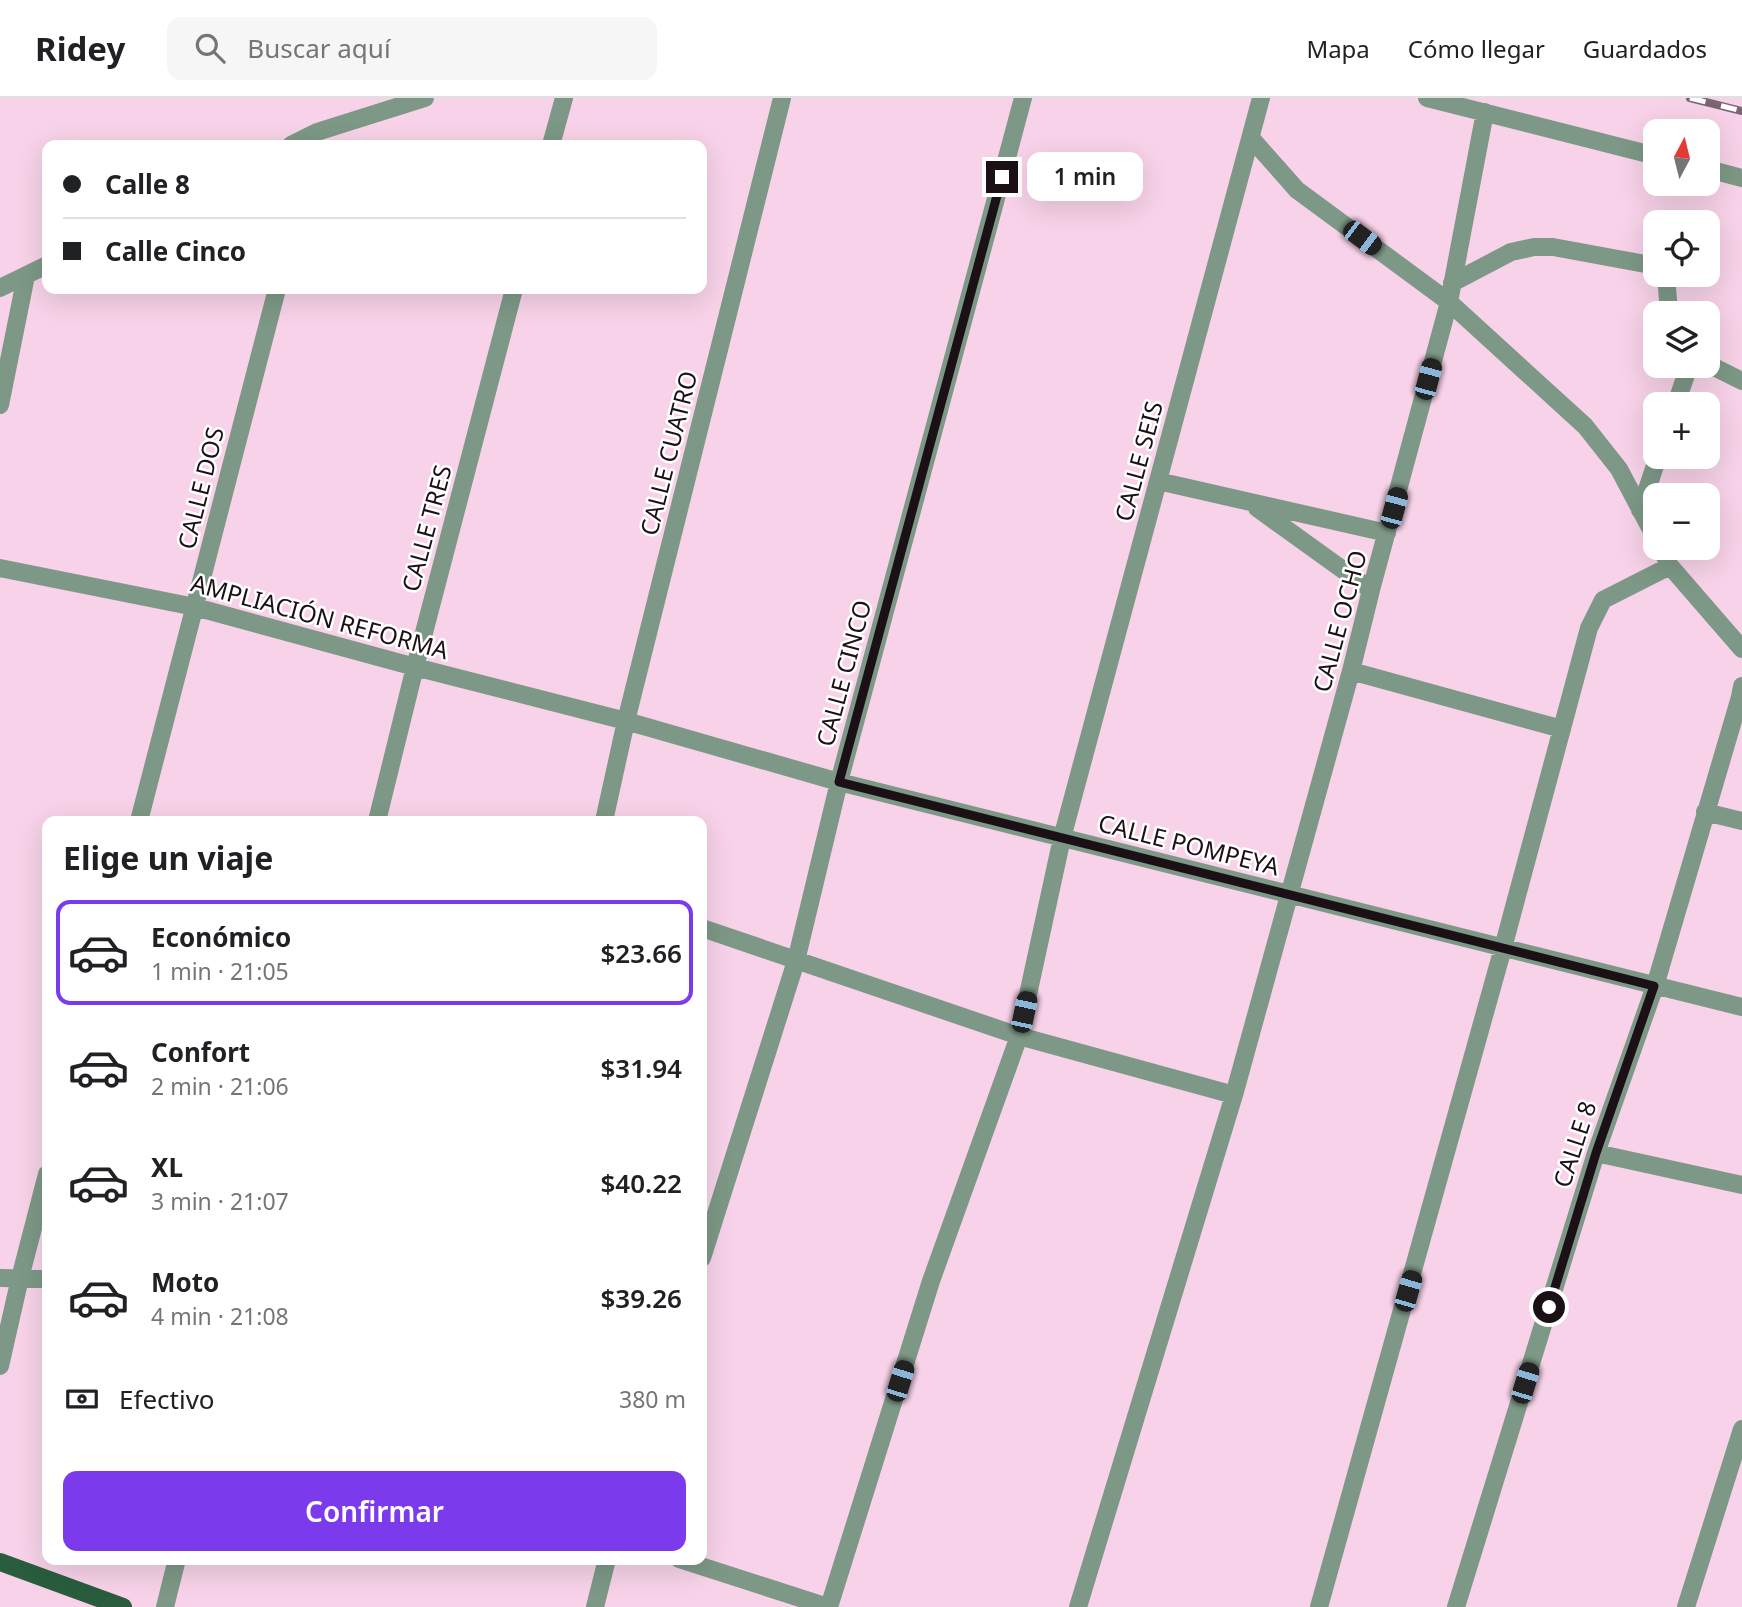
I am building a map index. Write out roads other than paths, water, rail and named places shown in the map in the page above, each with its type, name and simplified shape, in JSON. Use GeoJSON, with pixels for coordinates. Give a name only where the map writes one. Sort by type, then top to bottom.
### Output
{"type":"FeatureCollection","features":[{"type":"Feature","properties":{"kind":"main road"},"geometry":{"type":"LineString","coordinates":[[0,1562],[123,1607]]}},
{"type":"Feature","properties":{"kind":"street"},"geometry":{"type":"LineString","coordinates":[[316,139],[425,98]]}},
{"type":"Feature","properties":{"kind":"street"},"geometry":{"type":"LineString","coordinates":[[552,140],[564,98]]}},
{"type":"Feature","properties":{"kind":"street","name":"CALLE CUATRO"},"geometry":{"type":"LineString","coordinates":[[605,816],[626,721],[782,98]]}},
{"type":"Feature","properties":{"kind":"street","name":"CALLE CINCO"},"geometry":{"type":"LineString","coordinates":[[707,1242],[796,961],[839,782],[1023,98]]}},
{"type":"Feature","properties":{"kind":"street","name":"CALLE SEIS"},"geometry":{"type":"LineString","coordinates":[[829,1607],[931,1281],[1019,1036],[1062,838],[1261,98]]}},
{"type":"Feature","properties":{"kind":"street"},"geometry":{"type":"LineString","coordinates":[[1427,98],[1643,153]]}},
{"type":"Feature","properties":{"kind":"street","name":"CALLE OCHO"},"geometry":{"type":"LineString","coordinates":[[1078,1607],[1234,1095],[1352,671],[1371,590],[1449,302],[1485,112]]}},
{"type":"Feature","properties":{"kind":"street"},"geometry":{"type":"LineString","coordinates":[[1251,138],[1297,190],[1449,302],[1584,426],[1619,469],[1643,515]]}},
{"type":"Feature","properties":{"kind":"street"},"geometry":{"type":"LineString","coordinates":[[1720,172],[1742,178]]}},
{"type":"Feature","properties":{"kind":"street"},"geometry":{"type":"LineString","coordinates":[[1452,283],[1511,251],[1534,247],[1553,247],[1643,264]]}},
{"type":"Feature","properties":{"kind":"street"},"geometry":{"type":"LineString","coordinates":[[0,288],[42,268]]}},
{"type":"Feature","properties":{"kind":"street"},"geometry":{"type":"LineString","coordinates":[[0,405],[26,276]]}},
{"type":"Feature","properties":{"kind":"street","name":"CALLE DOS"},"geometry":{"type":"LineString","coordinates":[[140,816],[276,294]]}},
{"type":"Feature","properties":{"kind":"street","name":"CALLE TRES"},"geometry":{"type":"LineString","coordinates":[[378,816],[513,294]]}},
{"type":"Feature","properties":{"kind":"street"},"geometry":{"type":"LineString","coordinates":[[1720,371],[1742,381]]}},
{"type":"Feature","properties":{"kind":"street"},"geometry":{"type":"LineString","coordinates":[[1640,510],[1654,469]]}},
{"type":"Feature","properties":{"kind":"street"},"geometry":{"type":"LineString","coordinates":[[1158,481],[1387,533]]}},
{"type":"Feature","properties":{"kind":"street"},"geometry":{"type":"LineString","coordinates":[[1249,502],[1371,590]]}},
{"type":"Feature","properties":{"kind":"street"},"geometry":{"type":"LineString","coordinates":[[1667,560],[1742,649]]}},
{"type":"Feature","properties":{"kind":"street"},"geometry":{"type":"LineString","coordinates":[[1319,1607],[1503,948],[1589,628],[1603,600],[1670,566]]}},
{"type":"Feature","properties":{"kind":"street","name":"AMPLIACIÓN REFORMA"},"geometry":{"type":"LineString","coordinates":[[0,569],[195,607],[626,721]]}},
{"type":"Feature","properties":{"kind":"street"},"geometry":{"type":"LineString","coordinates":[[1352,671],[1562,729]]}},
{"type":"Feature","properties":{"kind":"street","name":"CALLE 8"},"geometry":{"type":"LineString","coordinates":[[1456,1607],[1596,1153],[1654,986],[1741,694]]}},
{"type":"Feature","properties":{"kind":"street","name":"CALLE POMPEYA"},"geometry":{"type":"LineString","coordinates":[[626,721],[839,782],[1742,1007]]}},
{"type":"Feature","properties":{"kind":"street"},"geometry":{"type":"LineString","coordinates":[[1705,812],[1742,821]]}},
{"type":"Feature","properties":{"kind":"street"},"geometry":{"type":"LineString","coordinates":[[707,930],[1019,1036],[1234,1095]]}},
{"type":"Feature","properties":{"kind":"street"},"geometry":{"type":"LineString","coordinates":[[1596,1153],[1742,1185]]}},
{"type":"Feature","properties":{"kind":"street"},"geometry":{"type":"LineString","coordinates":[[0,1366],[42,1193]]}},
{"type":"Feature","properties":{"kind":"street"},"geometry":{"type":"LineString","coordinates":[[0,1278],[42,1279]]}},
{"type":"Feature","properties":{"kind":"street"},"geometry":{"type":"LineString","coordinates":[[1686,1607],[1742,1429]]}},
{"type":"Feature","properties":{"kind":"street"},"geometry":{"type":"LineString","coordinates":[[165,1607],[176,1565]]}},
{"type":"Feature","properties":{"kind":"street"},"geometry":{"type":"LineString","coordinates":[[594,1607],[605,1565]]}},
{"type":"Feature","properties":{"kind":"street"},"geometry":{"type":"LineString","coordinates":[[698,1565],[829,1607]]}},
{"type":"Feature","properties":{"kind":"railway"},"geometry":{"type":"LineString","coordinates":[[1690,98],[1742,111]]}}]}
